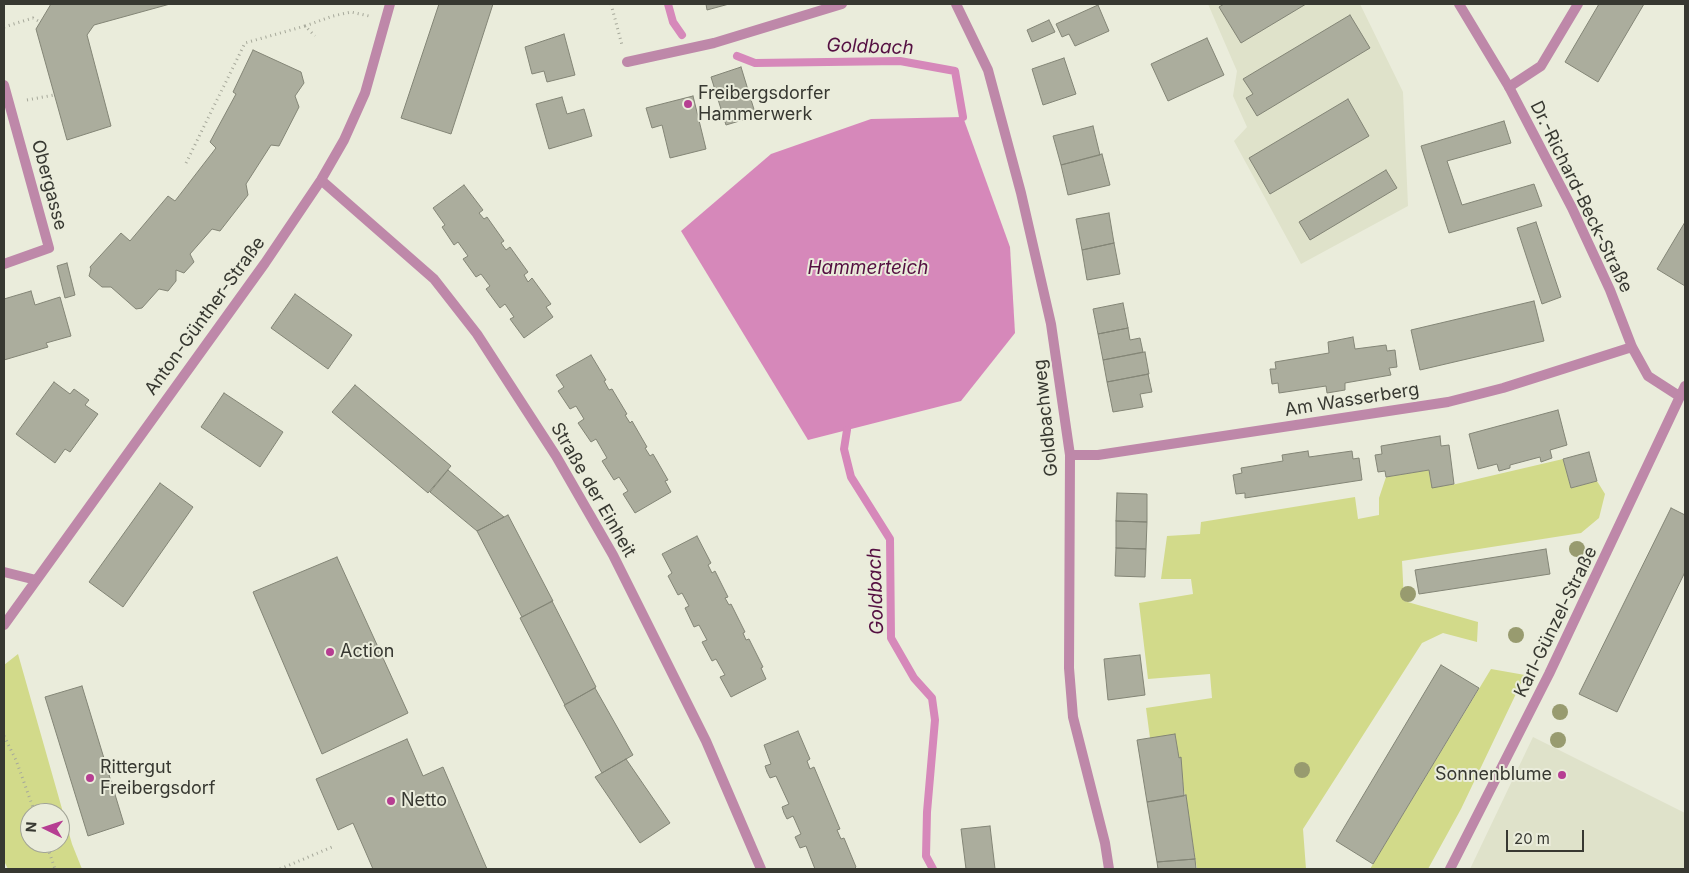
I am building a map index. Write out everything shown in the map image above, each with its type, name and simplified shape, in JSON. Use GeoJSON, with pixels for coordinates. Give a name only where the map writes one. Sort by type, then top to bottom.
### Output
{"type":"FeatureCollection","features":[{"type":"Feature","properties":{"kind":"street","name":"Anton-Günther-Straße"},"geometry":{"type":"LineString","coordinates":[[4,626],[265,262],[321,180],[344,140],[365,93],[390,4]]}},
{"type":"Feature","properties":{"kind":"street"},"geometry":{"type":"LineString","coordinates":[[627,62],[714,42],[842,4]]}},
{"type":"Feature","properties":{"kind":"street","name":"Goldbachweg"},"geometry":{"type":"LineString","coordinates":[[956,4],[988,70],[1021,193],[1051,324],[1070,455],[1069,668],[1073,717],[1105,843],[1109,869]]}},
{"type":"Feature","properties":{"kind":"street","name":"Dr.-Richard-Beck-Straße"},"geometry":{"type":"LineString","coordinates":[[1459,4],[1509,87],[1572,208],[1610,290],[1632,347],[1648,376],[1679,396]]}},
{"type":"Feature","properties":{"kind":"street"},"geometry":{"type":"LineString","coordinates":[[1509,87],[1541,66],[1578,4]]}},
{"type":"Feature","properties":{"kind":"street","name":"Obergasse"},"geometry":{"type":"LineString","coordinates":[[4,85],[49,248],[4,264]]}},
{"type":"Feature","properties":{"kind":"street","name":"Straße der Einheit"},"geometry":{"type":"LineString","coordinates":[[321,180],[434,279],[477,334],[556,456],[612,555],[706,741],[761,869]]}},
{"type":"Feature","properties":{"kind":"street","name":"Am Wasserberg"},"geometry":{"type":"LineString","coordinates":[[1070,455],[1098,455],[1448,402],[1503,388],[1632,347]]}},
{"type":"Feature","properties":{"kind":"street","name":"Karl-Günzel-Straße"},"geometry":{"type":"LineString","coordinates":[[1450,869],[1614,542],[1685,386]]}},
{"type":"Feature","properties":{"kind":"street"},"geometry":{"type":"LineString","coordinates":[[4,572],[36,580]]}},
{"type":"Feature","properties":{"kind":"path"},"geometry":{"type":"LineString","coordinates":[[611,4],[627,62]]}},
{"type":"Feature","properties":{"kind":"path"},"geometry":{"type":"LineString","coordinates":[[186,163],[246,43],[351,12],[386,20]]}},
{"type":"Feature","properties":{"kind":"path"},"geometry":{"type":"LineString","coordinates":[[4,27],[34,18],[40,22]]}},
{"type":"Feature","properties":{"kind":"path"},"geometry":{"type":"LineString","coordinates":[[305,26],[315,36]]}},
{"type":"Feature","properties":{"kind":"path"},"geometry":{"type":"LineString","coordinates":[[10,104],[54,95]]}},
{"type":"Feature","properties":{"kind":"path"},"geometry":{"type":"LineString","coordinates":[[4,736],[16,760],[31,803]]}},
{"type":"Feature","properties":{"kind":"path"},"geometry":{"type":"LineString","coordinates":[[280,869],[332,847]]}},
{"type":"Feature","properties":{"kind":"path"},"geometry":{"type":"LineString","coordinates":[[49,853],[55,869]]}},
{"type":"Feature","properties":{"kind":"shaded area"},"geometry":{"type":"Polygon","coordinates":[[[1208,4],[1360,4],[1403,92],[1408,206],[1301,264],[1234,141],[1247,127],[1233,96],[1237,71],[1208,4]]]}},
{"type":"Feature","properties":{"kind":"shaded area","name":"Sonnenblume"},"geometry":{"type":"Polygon","coordinates":[[[1533,737],[1685,813],[1685,869],[1470,869],[1533,737]]]}},
{"type":"Feature","properties":{"kind":"green space"},"geometry":{"type":"Polygon","coordinates":[[[1563,459],[1571,488],[1597,481],[1605,494],[1599,518],[1581,533],[1402,561],[1404,601],[1478,622],[1477,642],[1443,633],[1422,643],[1303,829],[1306,869],[1197,869],[1175,735],[1150,738],[1146,708],[1212,698],[1210,674],[1148,679],[1139,603],[1193,594],[1191,579],[1161,579],[1167,536],[1200,534],[1201,522],[1355,497],[1358,519],[1379,515],[1379,498],[1386,477],[1429,470],[1432,487],[1456,484],[1563,459]]]}},
{"type":"Feature","properties":{"kind":"green space"},"geometry":{"type":"Polygon","coordinates":[[[18,654],[60,803],[20,803],[20,853],[70,853],[70,837],[82,869],[8,869],[4,861],[4,665],[18,654]]]}},
{"type":"Feature","properties":{"kind":"green space"},"geometry":{"type":"Polygon","coordinates":[[[1491,669],[1525,675],[1461,809],[1428,869],[1370,869],[1491,669]]]}},
{"type":"Feature","properties":{"kind":"water","name":"Hammerteich"},"geometry":{"type":"Polygon","coordinates":[[[963,117],[1010,247],[1015,333],[961,401],[808,440],[681,231],[771,154],[871,119],[963,117]]]}},
{"type":"Feature","properties":{"kind":"building"},"geometry":{"type":"Polygon","coordinates":[[[51,4],[170,4],[94,25],[87,35],[111,126],[67,140],[36,29],[51,4]]]}},
{"type":"Feature","properties":{"kind":"building"},"geometry":{"type":"Polygon","coordinates":[[[439,4],[493,4],[451,134],[401,118],[439,4]]]}},
{"type":"Feature","properties":{"kind":"building"},"geometry":{"type":"Polygon","coordinates":[[[706,4],[729,4],[707,10],[706,4]]]}},
{"type":"Feature","properties":{"kind":"building"},"geometry":{"type":"Polygon","coordinates":[[[1224,4],[1306,4],[1241,43],[1219,7],[1224,4]]]}},
{"type":"Feature","properties":{"kind":"building"},"geometry":{"type":"Polygon","coordinates":[[[1599,4],[1644,4],[1598,82],[1565,62],[1599,4]]]}},
{"type":"Feature","properties":{"kind":"building"},"geometry":{"type":"Polygon","coordinates":[[[1098,5],[1109,31],[1075,46],[1069,34],[1062,37],[1056,24],[1098,5]]]}},
{"type":"Feature","properties":{"kind":"building"},"geometry":{"type":"Polygon","coordinates":[[[1350,15],[1370,48],[1257,116],[1246,98],[1253,94],[1243,79],[1350,15]]]}},
{"type":"Feature","properties":{"kind":"building"},"geometry":{"type":"Polygon","coordinates":[[[1049,20],[1055,32],[1032,42],[1027,30],[1049,20]]]}},
{"type":"Feature","properties":{"kind":"building"},"geometry":{"type":"Polygon","coordinates":[[[564,34],[575,75],[547,82],[544,71],[532,74],[525,47],[564,34]]]}},
{"type":"Feature","properties":{"kind":"building"},"geometry":{"type":"Polygon","coordinates":[[[1207,38],[1224,75],[1168,101],[1151,64],[1207,38]]]}},
{"type":"Feature","properties":{"kind":"building"},"geometry":{"type":"Polygon","coordinates":[[[253,50],[301,72],[304,83],[295,96],[299,107],[279,146],[271,145],[246,184],[248,195],[220,231],[212,229],[190,254],[194,262],[184,273],[176,270],[176,281],[168,291],[159,289],[142,308],[136,309],[111,287],[102,287],[89,276],[90,267],[121,233],[130,241],[168,196],[175,201],[216,148],[210,142],[236,94],[233,92],[253,50]]]}},
{"type":"Feature","properties":{"kind":"building"},"geometry":{"type":"Polygon","coordinates":[[[1064,58],[1076,94],[1043,105],[1032,69],[1064,58]]]}},
{"type":"Feature","properties":{"kind":"building"},"geometry":{"type":"Polygon","coordinates":[[[741,67],[756,116],[726,125],[711,77],[741,67]]]}},
{"type":"Feature","properties":{"kind":"building"},"geometry":{"type":"Polygon","coordinates":[[[693,96],[706,149],[670,158],[662,125],[652,128],[646,108],[693,96]]]}},
{"type":"Feature","properties":{"kind":"building"},"geometry":{"type":"Polygon","coordinates":[[[562,97],[567,114],[584,109],[592,136],[549,149],[536,104],[562,97]]]}},
{"type":"Feature","properties":{"kind":"building"},"geometry":{"type":"Polygon","coordinates":[[[1348,99],[1369,136],[1270,194],[1249,158],[1348,99]]]}},
{"type":"Feature","properties":{"kind":"building"},"geometry":{"type":"Polygon","coordinates":[[[1504,121],[1511,143],[1447,161],[1462,205],[1534,184],[1542,206],[1449,233],[1421,146],[1504,121]]]}},
{"type":"Feature","properties":{"kind":"building"},"geometry":{"type":"Polygon","coordinates":[[[1093,126],[1100,155],[1061,165],[1053,136],[1093,126]]]}},
{"type":"Feature","properties":{"kind":"building"},"geometry":{"type":"Polygon","coordinates":[[[1102,154],[1110,185],[1068,195],[1061,165],[1102,154]]]}},
{"type":"Feature","properties":{"kind":"building"},"geometry":{"type":"Polygon","coordinates":[[[1386,170],[1397,188],[1310,240],[1299,222],[1386,170]]]}},
{"type":"Feature","properties":{"kind":"building"},"geometry":{"type":"Polygon","coordinates":[[[464,185],[483,210],[479,213],[484,219],[487,217],[504,241],[501,243],[506,250],[510,247],[528,272],[524,275],[528,282],[532,278],[551,304],[546,307],[553,317],[524,338],[510,319],[514,317],[505,304],[500,308],[486,289],[490,286],[481,274],[476,277],[463,259],[468,256],[458,242],[454,245],[442,227],[445,225],[433,208],[464,185]]]}},
{"type":"Feature","properties":{"kind":"building"},"geometry":{"type":"Polygon","coordinates":[[[1109,213],[1114,243],[1082,250],[1076,219],[1109,213]]]}},
{"type":"Feature","properties":{"kind":"building"},"geometry":{"type":"Polygon","coordinates":[[[1536,222],[1561,297],[1542,304],[1517,228],[1536,222]]]}},
{"type":"Feature","properties":{"kind":"building"},"geometry":{"type":"Polygon","coordinates":[[[1685,222],[1685,286],[1657,269],[1685,222]]]}},
{"type":"Feature","properties":{"kind":"building"},"geometry":{"type":"Polygon","coordinates":[[[1114,243],[1120,274],[1087,280],[1082,250],[1114,243]]]}},
{"type":"Feature","properties":{"kind":"building"},"geometry":{"type":"Polygon","coordinates":[[[67,263],[75,295],[65,298],[57,266],[67,263]]]}},
{"type":"Feature","properties":{"kind":"building"},"geometry":{"type":"Polygon","coordinates":[[[31,291],[35,305],[60,297],[71,336],[46,343],[48,347],[4,360],[4,299],[31,291]]]}},
{"type":"Feature","properties":{"kind":"building"},"geometry":{"type":"Polygon","coordinates":[[[295,294],[352,335],[328,369],[271,328],[295,294]]]}},
{"type":"Feature","properties":{"kind":"building"},"geometry":{"type":"Polygon","coordinates":[[[1534,301],[1544,341],[1420,370],[1411,330],[1534,301]]]}},
{"type":"Feature","properties":{"kind":"building"},"geometry":{"type":"Polygon","coordinates":[[[1123,303],[1128,328],[1098,334],[1093,309],[1123,303]]]}},
{"type":"Feature","properties":{"kind":"building"},"geometry":{"type":"Polygon","coordinates":[[[1128,328],[1130,340],[1140,338],[1143,352],[1103,360],[1098,334],[1128,328]]]}},
{"type":"Feature","properties":{"kind":"building"},"geometry":{"type":"Polygon","coordinates":[[[1353,337],[1355,349],[1386,345],[1387,351],[1395,350],[1397,367],[1389,368],[1391,375],[1345,383],[1345,390],[1327,393],[1326,386],[1279,393],[1278,383],[1272,384],[1270,369],[1276,369],[1275,362],[1329,353],[1328,342],[1353,337]]]}},
{"type":"Feature","properties":{"kind":"building"},"geometry":{"type":"Polygon","coordinates":[[[1145,352],[1149,374],[1107,382],[1103,360],[1145,352]]]}},
{"type":"Feature","properties":{"kind":"building"},"geometry":{"type":"Polygon","coordinates":[[[591,355],[606,380],[604,381],[609,390],[612,389],[627,414],[625,415],[630,423],[632,421],[647,447],[645,448],[650,456],[653,454],[668,480],[665,481],[671,492],[635,513],[623,494],[628,491],[619,477],[614,480],[602,461],[607,458],[596,439],[591,442],[578,423],[584,419],[576,406],[570,409],[558,391],[564,387],[556,375],[591,355]]]}},
{"type":"Feature","properties":{"kind":"building"},"geometry":{"type":"Polygon","coordinates":[[[1148,374],[1152,392],[1140,394],[1143,407],[1113,412],[1107,382],[1148,374]]]}},
{"type":"Feature","properties":{"kind":"building"},"geometry":{"type":"Polygon","coordinates":[[[54,382],[70,394],[74,389],[89,400],[85,405],[98,414],[70,452],[65,449],[55,463],[16,434],[54,382]]]}},
{"type":"Feature","properties":{"kind":"building"},"geometry":{"type":"Polygon","coordinates":[[[355,385],[451,466],[428,493],[332,412],[355,385]]]}},
{"type":"Feature","properties":{"kind":"building"},"geometry":{"type":"Polygon","coordinates":[[[224,393],[283,432],[260,467],[201,427],[224,393]]]}},
{"type":"Feature","properties":{"kind":"building"},"geometry":{"type":"Polygon","coordinates":[[[1558,410],[1567,445],[1550,450],[1552,458],[1541,462],[1540,457],[1510,465],[1510,468],[1499,471],[1497,464],[1478,469],[1469,434],[1558,410]]]}},
{"type":"Feature","properties":{"kind":"building"},"geometry":{"type":"Polygon","coordinates":[[[1440,436],[1441,446],[1449,445],[1454,484],[1432,488],[1429,470],[1386,477],[1385,471],[1378,472],[1375,455],[1382,454],[1381,446],[1440,436]]]}},
{"type":"Feature","properties":{"kind":"building"},"geometry":{"type":"Polygon","coordinates":[[[1308,451],[1309,457],[1352,451],[1353,459],[1359,458],[1362,480],[1245,498],[1245,493],[1236,494],[1233,475],[1242,473],[1241,468],[1283,461],[1282,455],[1308,451]]]}},
{"type":"Feature","properties":{"kind":"building"},"geometry":{"type":"Polygon","coordinates":[[[1589,452],[1597,481],[1571,488],[1563,459],[1589,452]]]}},
{"type":"Feature","properties":{"kind":"building"},"geometry":{"type":"Polygon","coordinates":[[[448,470],[504,517],[477,531],[430,492],[448,470]]]}},
{"type":"Feature","properties":{"kind":"building"},"geometry":{"type":"Polygon","coordinates":[[[160,483],[193,507],[123,607],[89,582],[160,483]]]}},
{"type":"Feature","properties":{"kind":"building"},"geometry":{"type":"Polygon","coordinates":[[[1117,493],[1147,494],[1147,522],[1116,521],[1117,493]]]}},
{"type":"Feature","properties":{"kind":"building"},"geometry":{"type":"Polygon","coordinates":[[[1671,508],[1685,515],[1685,572],[1617,712],[1579,694],[1671,508]]]}},
{"type":"Feature","properties":{"kind":"building"},"geometry":{"type":"Polygon","coordinates":[[[508,515],[553,601],[522,617],[477,531],[508,515]]]}},
{"type":"Feature","properties":{"kind":"building"},"geometry":{"type":"Polygon","coordinates":[[[1116,521],[1147,522],[1146,549],[1116,548],[1116,521]]]}},
{"type":"Feature","properties":{"kind":"building"},"geometry":{"type":"Polygon","coordinates":[[[697,536],[711,563],[708,565],[712,573],[715,571],[728,597],[725,598],[729,605],[731,604],[745,632],[743,633],[746,640],[749,639],[763,667],[761,668],[766,679],[731,697],[720,677],[725,675],[716,659],[712,661],[702,642],[707,640],[699,625],[694,627],[685,608],[689,606],[682,593],[678,595],[668,576],[672,573],[662,554],[697,536]]]}},
{"type":"Feature","properties":{"kind":"building"},"geometry":{"type":"Polygon","coordinates":[[[1116,548],[1146,549],[1145,577],[1115,576],[1116,548]]]}},
{"type":"Feature","properties":{"kind":"building"},"geometry":{"type":"Polygon","coordinates":[[[1546,549],[1550,574],[1419,594],[1415,570],[1546,549]]]}},
{"type":"Feature","properties":{"kind":"building","name":"Action"},"geometry":{"type":"Polygon","coordinates":[[[337,557],[408,713],[322,754],[253,592],[337,557]]]}},
{"type":"Feature","properties":{"kind":"building"},"geometry":{"type":"Polygon","coordinates":[[[552,601],[596,687],[565,705],[520,618],[552,601]]]}},
{"type":"Feature","properties":{"kind":"building"},"geometry":{"type":"Polygon","coordinates":[[[1140,655],[1145,695],[1108,700],[1104,659],[1140,655]]]}},
{"type":"Feature","properties":{"kind":"building"},"geometry":{"type":"Polygon","coordinates":[[[1441,665],[1479,688],[1373,864],[1336,841],[1441,665]]]}},
{"type":"Feature","properties":{"kind":"building","name":"Rittergut Freibergsdorf"},"geometry":{"type":"Polygon","coordinates":[[[82,686],[124,824],[88,836],[45,697],[82,686]]]}},
{"type":"Feature","properties":{"kind":"building"},"geometry":{"type":"Polygon","coordinates":[[[595,688],[633,755],[602,773],[564,705],[595,688]]]}},
{"type":"Feature","properties":{"kind":"building"},"geometry":{"type":"Polygon","coordinates":[[[798,731],[810,759],[807,761],[810,769],[814,767],[840,829],[837,830],[841,839],[844,838],[856,867],[854,869],[815,869],[806,846],[800,848],[795,837],[801,834],[793,816],[787,819],[784,813],[782,807],[789,804],[776,776],[770,778],[767,772],[765,766],[771,764],[764,745],[798,731]]]}},
{"type":"Feature","properties":{"kind":"building"},"geometry":{"type":"Polygon","coordinates":[[[1175,734],[1179,758],[1181,757],[1184,796],[1147,802],[1137,740],[1175,734]]]}},
{"type":"Feature","properties":{"kind":"building","name":"Netto"},"geometry":{"type":"Polygon","coordinates":[[[407,739],[423,776],[443,767],[487,869],[373,869],[353,823],[338,830],[316,779],[407,739]]]}},
{"type":"Feature","properties":{"kind":"building"},"geometry":{"type":"Polygon","coordinates":[[[626,759],[670,823],[640,843],[595,777],[626,759]]]}},
{"type":"Feature","properties":{"kind":"building"},"geometry":{"type":"Polygon","coordinates":[[[1186,795],[1195,859],[1157,862],[1147,802],[1186,795]]]}},
{"type":"Feature","properties":{"kind":"building"},"geometry":{"type":"Polygon","coordinates":[[[990,826],[995,869],[966,869],[961,829],[990,826]]]}},
{"type":"Feature","properties":{"kind":"building"},"geometry":{"type":"Polygon","coordinates":[[[1195,859],[1196,869],[1158,869],[1157,862],[1195,859]]]}},
{"type":"Feature","properties":{"kind":"waterway","name":"Goldbach"},"geometry":{"type":"LineString","coordinates":[[668,4],[673,22],[682,35]]}},
{"type":"Feature","properties":{"kind":"waterway","name":"Goldbach"},"geometry":{"type":"LineString","coordinates":[[737,56],[755,63],[900,61],[955,71],[963,117]]}},
{"type":"Feature","properties":{"kind":"waterway","name":"Goldbach"},"geometry":{"type":"LineString","coordinates":[[847,430],[844,449],[851,477],[890,539],[891,638],[914,678],[932,698],[935,720],[927,812],[926,856],[933,869]]}},
{"type":"Feature","properties":{"kind":"place","name":"Freibergsdorfer Hammerwerk"},"geometry":{"type":"Point","coordinates":[688,104]}},
{"type":"Feature","properties":{"kind":"place","name":"Action"},"geometry":{"type":"Point","coordinates":[330,652]}},
{"type":"Feature","properties":{"kind":"place","name":"Sonnenblume"},"geometry":{"type":"Point","coordinates":[1562,775]}},
{"type":"Feature","properties":{"kind":"place","name":"Rittergut Freibergsdorf"},"geometry":{"type":"Point","coordinates":[90,778]}},
{"type":"Feature","properties":{"kind":"place","name":"Netto"},"geometry":{"type":"Point","coordinates":[391,801]}}]}
